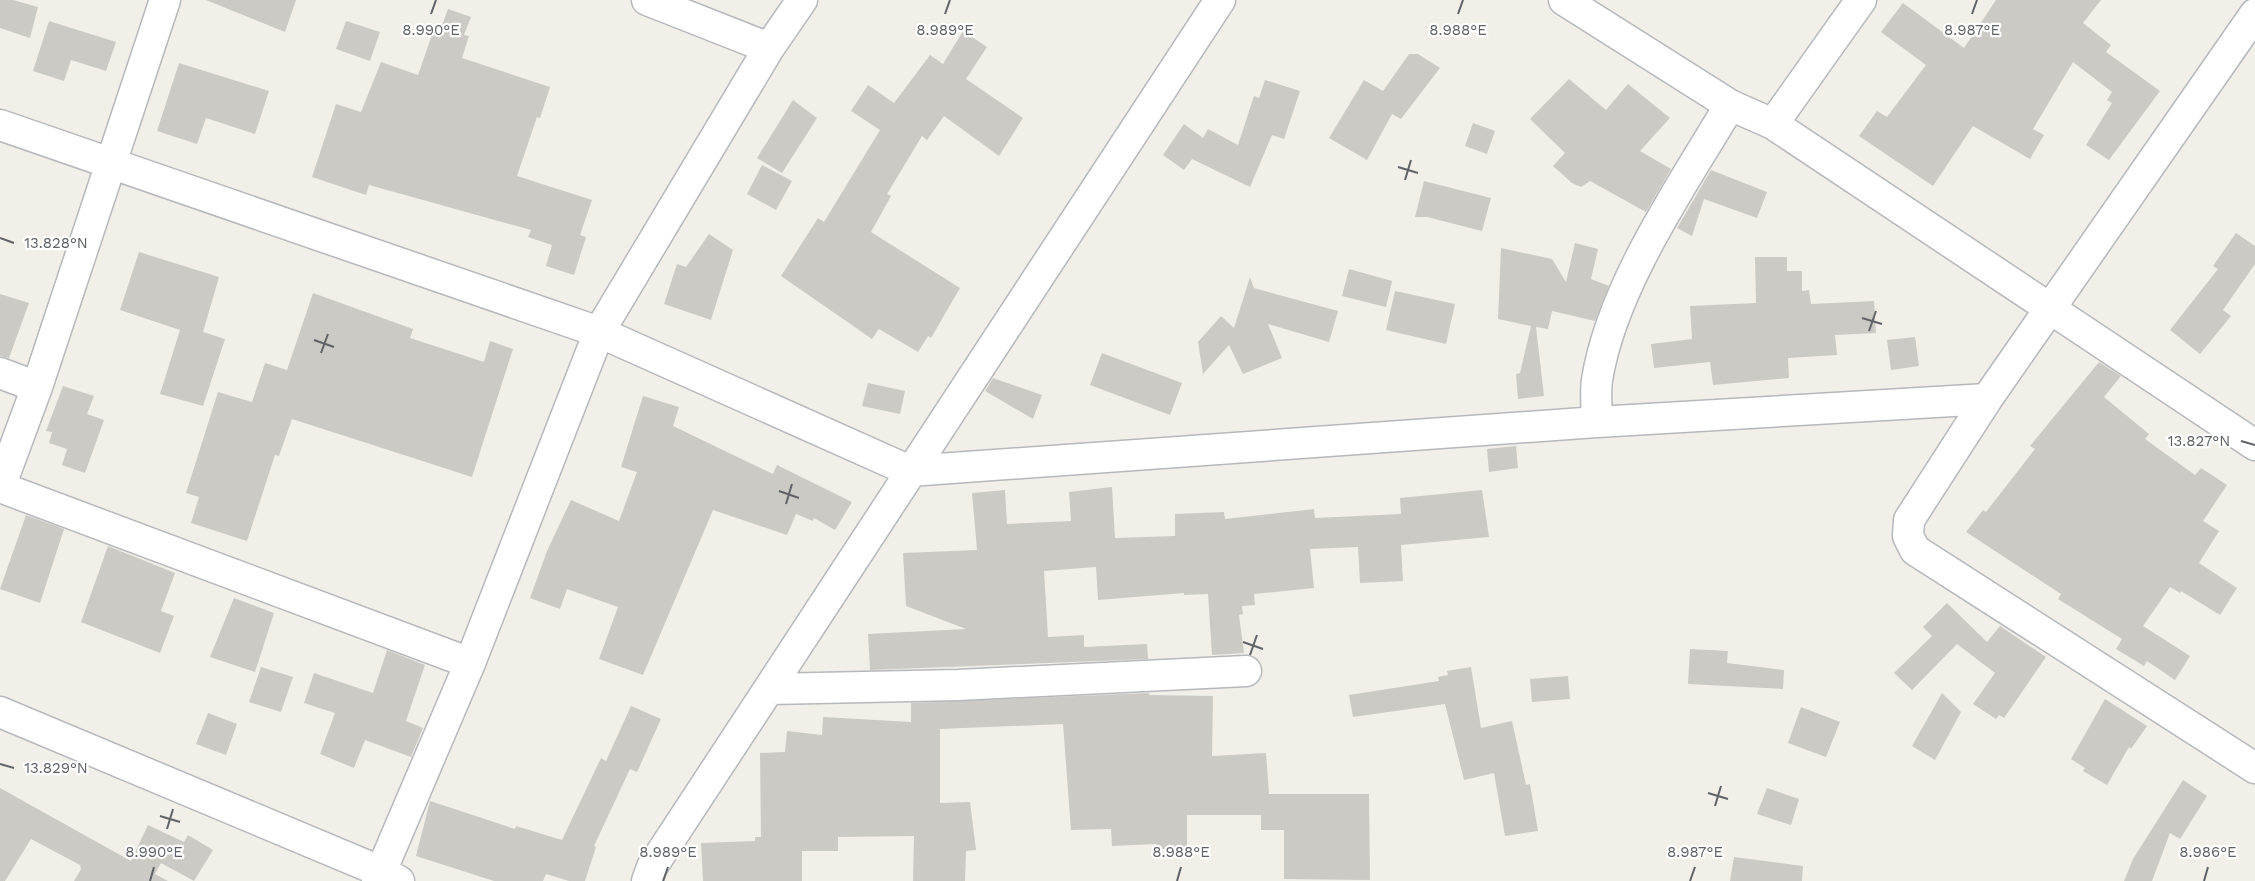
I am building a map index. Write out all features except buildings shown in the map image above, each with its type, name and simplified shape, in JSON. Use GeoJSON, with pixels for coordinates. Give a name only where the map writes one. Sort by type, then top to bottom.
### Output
{"type":"FeatureCollection","features":[{"type":"Feature","properties":{"kind":"street"},"geometry":{"type":"LineString","coordinates":[[165,0],[37,387],[0,487],[470,663]]}},
{"type":"Feature","properties":{"kind":"street"},"geometry":{"type":"LineString","coordinates":[[646,0],[769,48]]}},
{"type":"Feature","properties":{"kind":"street"},"geometry":{"type":"LineString","coordinates":[[0,712],[386,878],[599,332],[769,48],[802,0]]}},
{"type":"Feature","properties":{"kind":"street"},"geometry":{"type":"LineString","coordinates":[[647,881],[652,867],[1220,0]]}},
{"type":"Feature","properties":{"kind":"street"},"geometry":{"type":"LineString","coordinates":[[1564,0],[1730,105],[1773,124],[2255,445]]}},
{"type":"Feature","properties":{"kind":"street"},"geometry":{"type":"LineString","coordinates":[[1773,124],[1861,0]]}},
{"type":"Feature","properties":{"kind":"street"},"geometry":{"type":"LineString","coordinates":[[2255,14],[1987,399],[1909,520],[1908,536],[1915,550],[2255,768]]}},
{"type":"Feature","properties":{"kind":"street"},"geometry":{"type":"LineString","coordinates":[[1597,422],[1597,381],[1612,328],[1644,250],[1730,105]]}},
{"type":"Feature","properties":{"kind":"street"},"geometry":{"type":"LineString","coordinates":[[0,125],[599,332],[910,471],[1597,422],[1987,399]]}},
{"type":"Feature","properties":{"kind":"street"},"geometry":{"type":"LineString","coordinates":[[0,373],[37,387]]}},
{"type":"Feature","properties":{"kind":"street"},"geometry":{"type":"LineString","coordinates":[[770,689],[958,686],[1246,671]]}}]}
